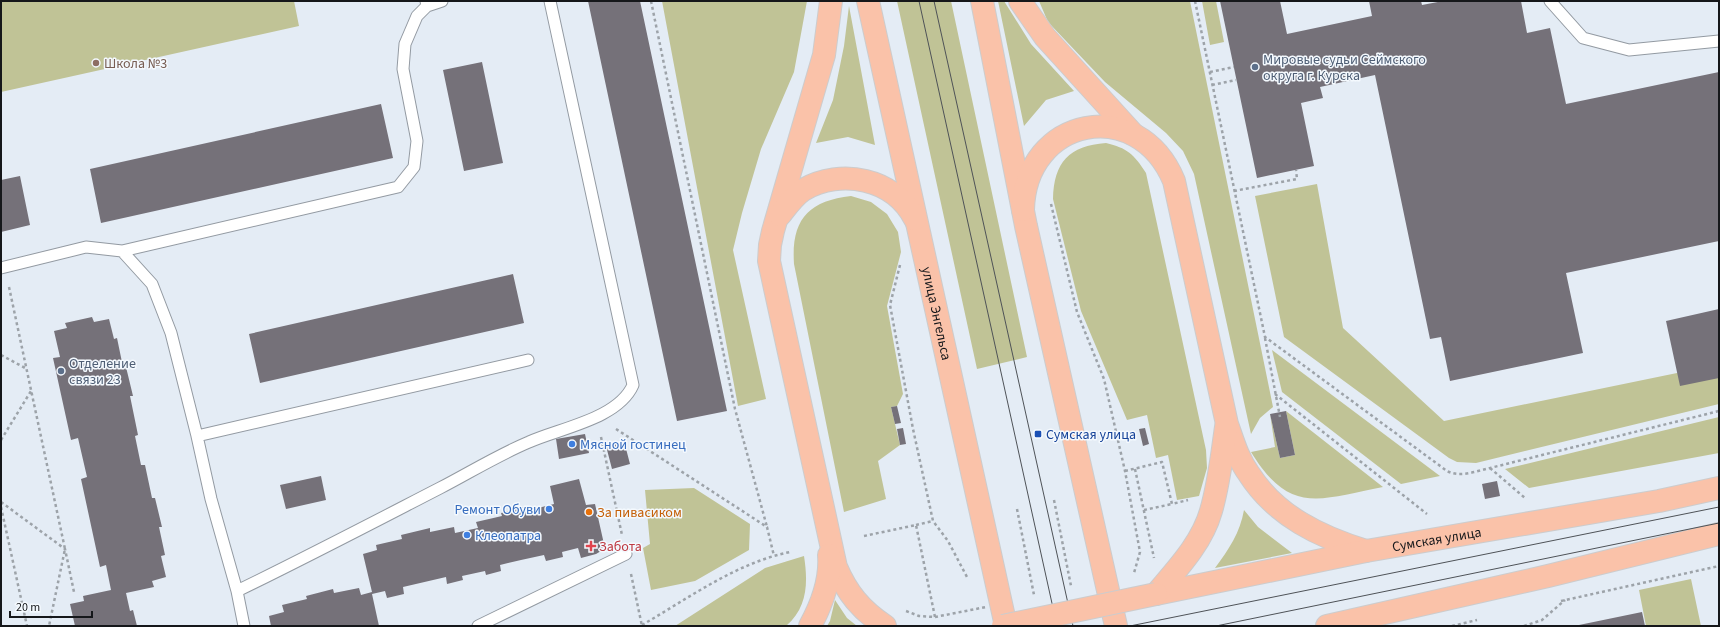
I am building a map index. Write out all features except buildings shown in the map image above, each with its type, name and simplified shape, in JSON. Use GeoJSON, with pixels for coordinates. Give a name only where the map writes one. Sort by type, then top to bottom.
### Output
{"type":"FeatureCollection","features":[{"type":"Feature","properties":{"kind":"main road"},"geometry":{"type":"LineString","coordinates":[[831,1],[824,55],[773,230],[769,261],[836,567],[844,585],[855,601],[869,615],[885,626]]}},
{"type":"Feature","properties":{"kind":"main road","name":"улица Энгельса"},"geometry":{"type":"LineString","coordinates":[[868,1],[1006,626]]}},
{"type":"Feature","properties":{"kind":"main road"},"geometry":{"type":"LineString","coordinates":[[982,1],[1023,210],[1116,626]]}},
{"type":"Feature","properties":{"kind":"main road"},"geometry":{"type":"LineString","coordinates":[[1020,1],[1045,37],[1133,134]]}},
{"type":"Feature","properties":{"kind":"main road"},"geometry":{"type":"LineString","coordinates":[[1023,210],[1024,194],[1034,164],[1044,151],[1057,140],[1070,133],[1086,128],[1102,126],[1118,128],[1133,134],[1146,142],[1158,153],[1168,166],[1174,181],[1227,424],[1236,450],[1248,474],[1261,491],[1303,526],[1330,540],[1366,551]]}},
{"type":"Feature","properties":{"kind":"main road"},"geometry":{"type":"LineString","coordinates":[[773,230],[780,215],[790,202],[802,191],[816,184],[832,179],[848,177],[864,179],[879,185],[892,193],[911,213],[920,232]]}},
{"type":"Feature","properties":{"kind":"main road"},"geometry":{"type":"LineString","coordinates":[[1156,594],[1182,564],[1196,544],[1211,512],[1227,424]]}},
{"type":"Feature","properties":{"kind":"main road","name":"Сумская улица"},"geometry":{"type":"LineString","coordinates":[[1003,626],[1366,551],[1652,502],[1719,488]]}},
{"type":"Feature","properties":{"kind":"main road"},"geometry":{"type":"LineString","coordinates":[[810,626],[818,611],[826,587],[830,561],[828,534]]}},
{"type":"Feature","properties":{"kind":"main road"},"geometry":{"type":"LineString","coordinates":[[1328,626],[1378,616],[1719,534]]}},
{"type":"Feature","properties":{"kind":"main road"},"geometry":{"type":"LineString","coordinates":[[1358,626],[1378,616]]}},
{"type":"Feature","properties":{"kind":"lane"},"geometry":{"type":"LineString","coordinates":[[3,267],[86,247],[122,250],[398,187],[414,167],[417,141],[403,69],[405,44],[417,16],[427,4],[442,1]]}},
{"type":"Feature","properties":{"kind":"lane"},"geometry":{"type":"LineString","coordinates":[[237,591],[295,563],[529,442],[597,417],[622,400],[630,392],[633,385],[550,1]]}},
{"type":"Feature","properties":{"kind":"lane"},"geometry":{"type":"LineString","coordinates":[[1550,1],[1583,38],[1629,50],[1719,41]]}},
{"type":"Feature","properties":{"kind":"lane"},"geometry":{"type":"LineString","coordinates":[[122,250],[152,284],[171,333],[211,499],[237,591],[244,626]]}},
{"type":"Feature","properties":{"kind":"lane"},"geometry":{"type":"LineString","coordinates":[[197,436],[528,360]]}},
{"type":"Feature","properties":{"kind":"lane"},"geometry":{"type":"LineString","coordinates":[[478,626],[626,554]]}},
{"type":"Feature","properties":{"kind":"path"},"geometry":{"type":"LineString","coordinates":[[651,1],[735,409],[774,556]]}},
{"type":"Feature","properties":{"kind":"path"},"geometry":{"type":"LineString","coordinates":[[1195,1],[1265,337],[1280,417]]}},
{"type":"Feature","properties":{"kind":"path"},"geometry":{"type":"LineString","coordinates":[[1210,72],[1234,67]]}},
{"type":"Feature","properties":{"kind":"path"},"geometry":{"type":"LineString","coordinates":[[1212,85],[1236,80]]}},
{"type":"Feature","properties":{"kind":"path"},"geometry":{"type":"LineString","coordinates":[[1234,191],[1297,179],[1296,170]]}},
{"type":"Feature","properties":{"kind":"path"},"geometry":{"type":"LineString","coordinates":[[1050,200],[1077,312],[1104,379],[1125,471],[1140,552],[1134,570],[1135,578]]}},
{"type":"Feature","properties":{"kind":"path"},"geometry":{"type":"LineString","coordinates":[[901,260],[890,305],[913,429],[933,521],[948,541],[963,566],[969,581]]}},
{"type":"Feature","properties":{"kind":"path"},"geometry":{"type":"LineString","coordinates":[[3,267],[27,369],[74,592]]}},
{"type":"Feature","properties":{"kind":"path"},"geometry":{"type":"LineString","coordinates":[[1265,337],[1447,471],[1454,474],[1463,474],[1490,468],[1719,410]]}},
{"type":"Feature","properties":{"kind":"path"},"geometry":{"type":"LineString","coordinates":[[1,355],[27,369]]}},
{"type":"Feature","properties":{"kind":"path"},"geometry":{"type":"LineString","coordinates":[[1,440],[31,390]]}},
{"type":"Feature","properties":{"kind":"path"},"geometry":{"type":"LineString","coordinates":[[1275,394],[1420,509],[1433,516]]}},
{"type":"Feature","properties":{"kind":"path"},"geometry":{"type":"LineString","coordinates":[[597,417],[767,527]]}},
{"type":"Feature","properties":{"kind":"path"},"geometry":{"type":"LineString","coordinates":[[597,417],[642,626],[728,574],[774,556],[790,552]]}},
{"type":"Feature","properties":{"kind":"path"},"geometry":{"type":"LineString","coordinates":[[1125,471],[1162,462],[1172,504]]}},
{"type":"Feature","properties":{"kind":"path"},"geometry":{"type":"LineString","coordinates":[[1490,468],[1527,499]]}},
{"type":"Feature","properties":{"kind":"path"},"geometry":{"type":"LineString","coordinates":[[1135,469],[1155,564]]}},
{"type":"Feature","properties":{"kind":"path"},"geometry":{"type":"LineString","coordinates":[[1144,510],[1188,499]]}},
{"type":"Feature","properties":{"kind":"path"},"geometry":{"type":"LineString","coordinates":[[1054,500],[1072,589]]}},
{"type":"Feature","properties":{"kind":"path"},"geometry":{"type":"LineString","coordinates":[[1,502],[66,549]]}},
{"type":"Feature","properties":{"kind":"path"},"geometry":{"type":"LineString","coordinates":[[1,507],[26,626]]}},
{"type":"Feature","properties":{"kind":"path"},"geometry":{"type":"LineString","coordinates":[[1017,509],[1034,597]]}},
{"type":"Feature","properties":{"kind":"path"},"geometry":{"type":"LineString","coordinates":[[864,536],[933,521]]}},
{"type":"Feature","properties":{"kind":"path"},"geometry":{"type":"LineString","coordinates":[[900,609],[919,616],[935,617],[916,525]]}},
{"type":"Feature","properties":{"kind":"path"},"geometry":{"type":"LineString","coordinates":[[50,626],[66,549]]}},
{"type":"Feature","properties":{"kind":"path"},"geometry":{"type":"LineString","coordinates":[[1557,602],[1719,566]]}},
{"type":"Feature","properties":{"kind":"path"},"geometry":{"type":"LineString","coordinates":[[1524,626],[1542,620],[1565,600]]}},
{"type":"Feature","properties":{"kind":"path"},"geometry":{"type":"LineString","coordinates":[[976,603],[977,611]]}},
{"type":"Feature","properties":{"kind":"path"},"geometry":{"type":"LineString","coordinates":[[1452,626],[1482,619]]}},
{"type":"Feature","properties":{"kind":"green space","name":"Школа №3"},"geometry":{"type":"Polygon","coordinates":[[[1,1],[294,1],[299,26],[1,92],[1,1]]]}},
{"type":"Feature","properties":{"kind":"green space"},"geometry":{"type":"Polygon","coordinates":[[[662,1],[807,1],[794,72],[761,149],[742,213],[733,250],[766,399],[738,406],[662,1]]]}},
{"type":"Feature","properties":{"kind":"green space"},"geometry":{"type":"Polygon","coordinates":[[[897,1],[951,1],[1027,357],[977,369],[897,1]]]}},
{"type":"Feature","properties":{"kind":"green space"},"geometry":{"type":"Polygon","coordinates":[[[998,1],[1004,1],[1031,44],[1074,91],[1046,100],[1024,126],[998,1]]]}},
{"type":"Feature","properties":{"kind":"green space"},"geometry":{"type":"Polygon","coordinates":[[[1039,1],[1190,1],[1273,407],[1260,418],[1251,434],[1194,174],[1183,151],[1166,133],[1105,82],[1048,22],[1039,1]]]}},
{"type":"Feature","properties":{"kind":"green space"},"geometry":{"type":"Polygon","coordinates":[[[1202,1],[1216,1],[1224,42],[1210,45],[1202,1]]]}},
{"type":"Feature","properties":{"kind":"green space"},"geometry":{"type":"Polygon","coordinates":[[[849,6],[875,145],[848,137],[816,143],[833,100],[844,46],[849,6]]]}},
{"type":"Feature","properties":{"kind":"green space"},"geometry":{"type":"Polygon","coordinates":[[[1106,143],[1119,147],[1134,156],[1146,173],[1206,450],[1207,468],[1199,496],[1177,500],[1168,455],[1156,458],[1147,415],[1127,420],[1081,311],[1053,199],[1054,186],[1056,175],[1060,166],[1073,152],[1093,145],[1106,143]]]}},
{"type":"Feature","properties":{"kind":"green space"},"geometry":{"type":"Polygon","coordinates":[[[1317,184],[1343,328],[1444,421],[1677,373],[1719,377],[1719,404],[1476,463],[1457,462],[1449,458],[1284,337],[1255,196],[1317,184]]]}},
{"type":"Feature","properties":{"kind":"green space"},"geometry":{"type":"Polygon","coordinates":[[[851,196],[871,202],[887,214],[898,232],[901,252],[887,306],[903,394],[897,406],[891,407],[900,445],[878,461],[886,499],[844,512],[794,264],[794,249],[799,224],[805,215],[813,208],[824,203],[851,196]]]}},
{"type":"Feature","properties":{"kind":"green space"},"geometry":{"type":"Polygon","coordinates":[[[1272,350],[1440,476],[1401,484],[1282,392],[1272,350]]]}},
{"type":"Feature","properties":{"kind":"green space"},"geometry":{"type":"Polygon","coordinates":[[[1286,411],[1383,487],[1341,496],[1308,498],[1293,494],[1279,486],[1265,472],[1251,452],[1275,447],[1270,414],[1280,458],[1295,455],[1286,411]]]}},
{"type":"Feature","properties":{"kind":"green space"},"geometry":{"type":"Polygon","coordinates":[[[1719,417],[1719,453],[1529,488],[1505,469],[1719,417]]]}},
{"type":"Feature","properties":{"kind":"green space"},"geometry":{"type":"Polygon","coordinates":[[[694,488],[750,524],[749,550],[695,581],[651,590],[643,548],[650,544],[645,490],[694,488]]]}},
{"type":"Feature","properties":{"kind":"green space"},"geometry":{"type":"Polygon","coordinates":[[[1244,510],[1258,527],[1292,553],[1215,568],[1225,554],[1240,526],[1244,510]]]}},
{"type":"Feature","properties":{"kind":"green space"},"geometry":{"type":"Polygon","coordinates":[[[804,556],[806,575],[805,594],[799,611],[786,626],[675,626],[765,568],[804,556]]]}},
{"type":"Feature","properties":{"kind":"green space"},"geometry":{"type":"Polygon","coordinates":[[[1691,579],[1701,626],[1646,626],[1639,590],[1691,579]]]}},
{"type":"Feature","properties":{"kind":"green space"},"geometry":{"type":"Polygon","coordinates":[[[835,600],[847,618],[857,626],[827,626],[830,621],[835,600]]]}},
{"type":"Feature","properties":{"kind":"tram line"},"geometry":{"type":"LineString","coordinates":[[919,1],[1057,626]]}},
{"type":"Feature","properties":{"kind":"tram line"},"geometry":{"type":"LineString","coordinates":[[934,1],[1073,626]]}},
{"type":"Feature","properties":{"kind":"tram line"},"geometry":{"type":"LineString","coordinates":[[1130,626],[1719,507]]}},
{"type":"Feature","properties":{"kind":"tram line"},"geometry":{"type":"LineString","coordinates":[[1216,626],[1719,523]]}},
{"type":"Feature","properties":{"kind":"place","name":"Школа №3"},"geometry":{"type":"Point","coordinates":[96,63]}},
{"type":"Feature","properties":{"kind":"place","name":"Мировые судьи Сеймского округа г. Курска"},"geometry":{"type":"Point","coordinates":[1255,67]}},
{"type":"Feature","properties":{"kind":"place","name":"Отделение связи 23"},"geometry":{"type":"Point","coordinates":[61,371]}},
{"type":"Feature","properties":{"kind":"place","name":"Сумская улица"},"geometry":{"type":"Point","coordinates":[1038,434]}},
{"type":"Feature","properties":{"kind":"place","name":"Мясной гостинец"},"geometry":{"type":"Point","coordinates":[572,444]}},
{"type":"Feature","properties":{"kind":"place","name":"Ремонт Обуви"},"geometry":{"type":"Point","coordinates":[549,509]}},
{"type":"Feature","properties":{"kind":"place","name":"За пивасиком"},"geometry":{"type":"Point","coordinates":[589,512]}},
{"type":"Feature","properties":{"kind":"place","name":"Клеопатра"},"geometry":{"type":"Point","coordinates":[467,535]}},
{"type":"Feature","properties":{"kind":"place","name":"Забота"},"geometry":{"type":"Point","coordinates":[591,546]}}]}
